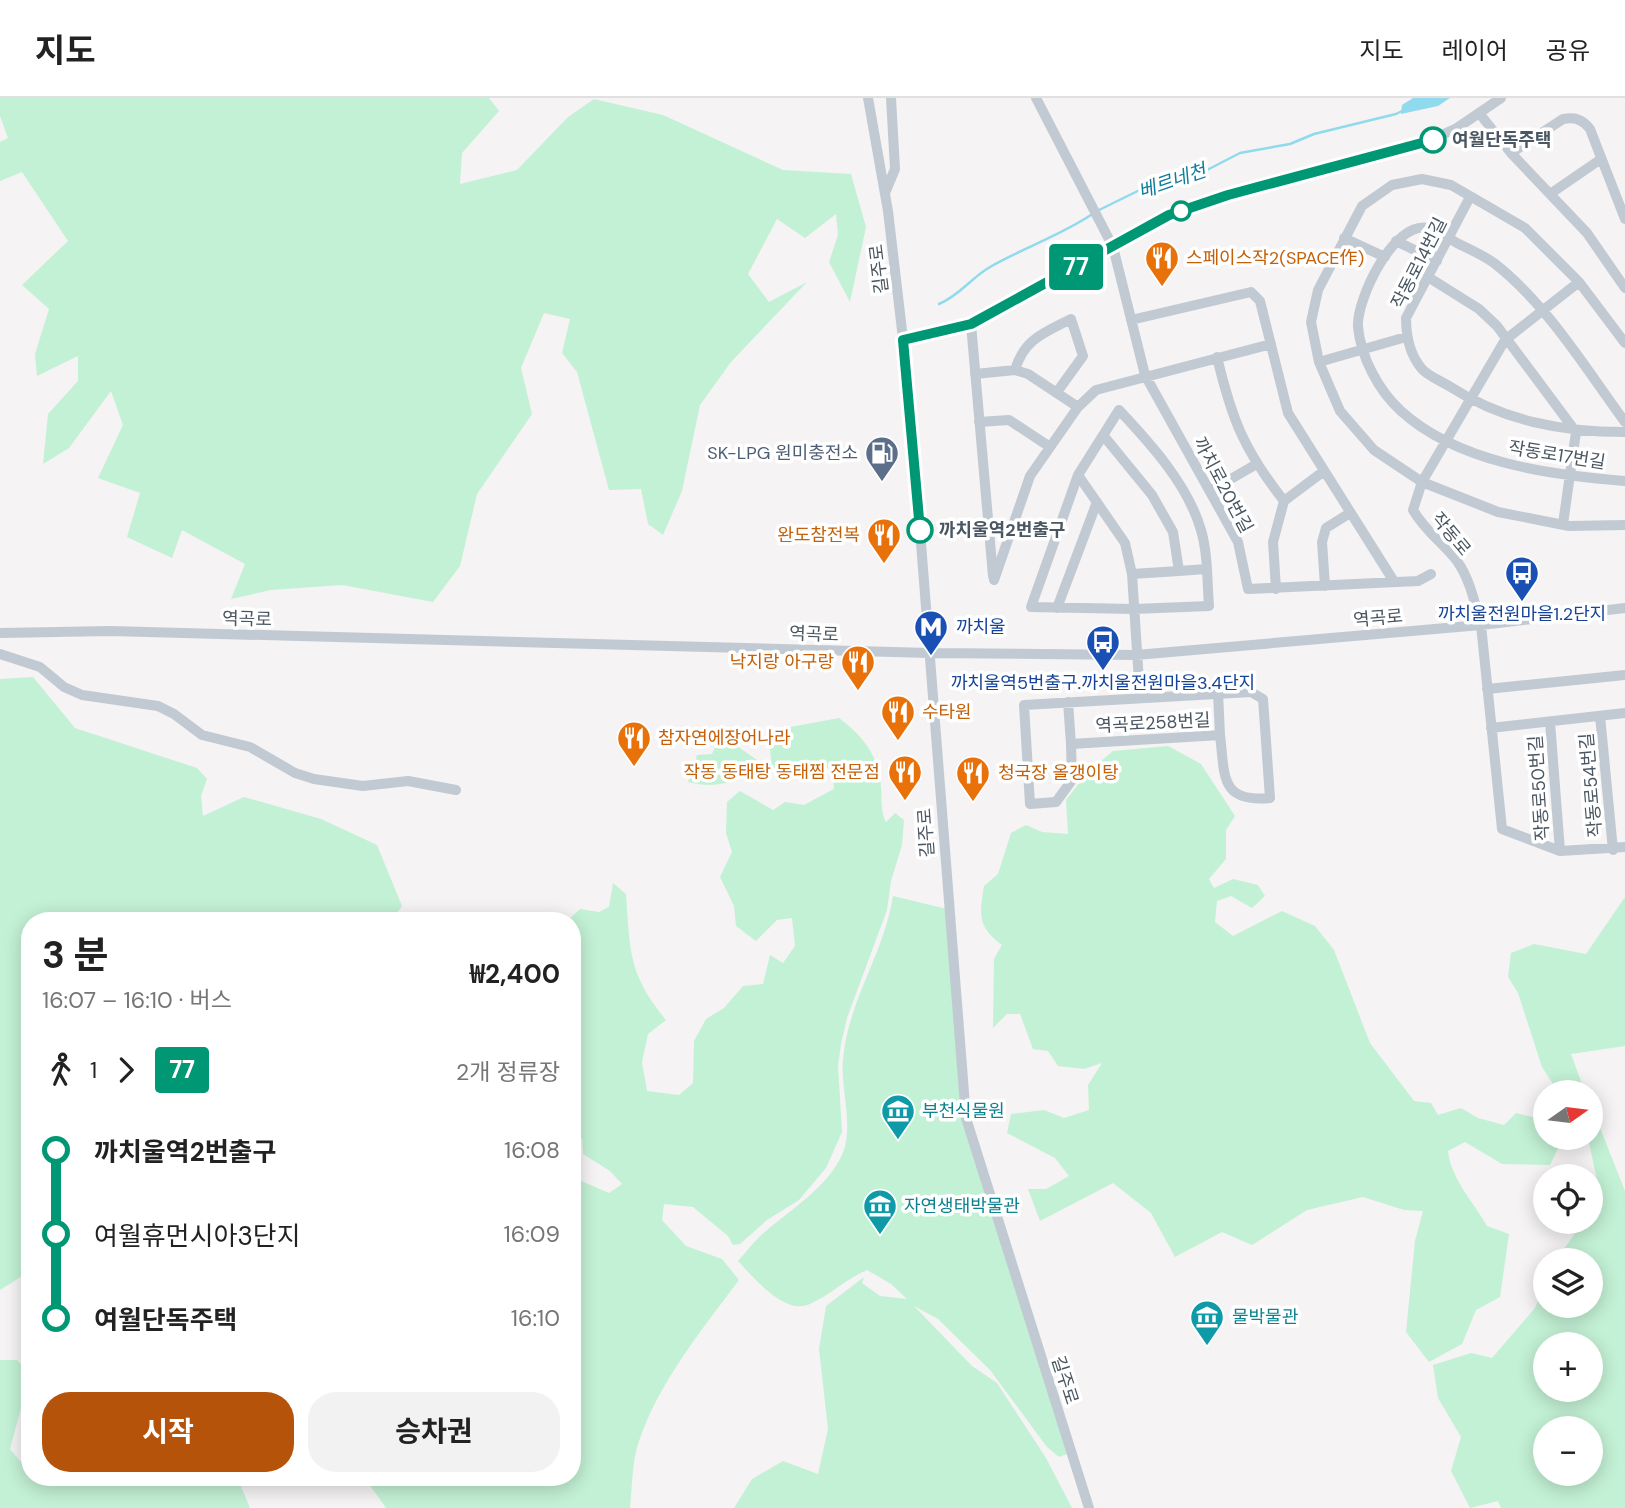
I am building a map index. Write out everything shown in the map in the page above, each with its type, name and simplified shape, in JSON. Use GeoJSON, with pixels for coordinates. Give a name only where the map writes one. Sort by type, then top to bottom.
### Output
{"type":"FeatureCollection","features":[{"type":"Feature","properties":{"kind":"street","name":"길주로"},"geometry":{"type":"LineString","coordinates":[[868,98],[885,193],[903,340],[966,1118],[1089,1508]]}},
{"type":"Feature","properties":{"kind":"street"},"geometry":{"type":"LineString","coordinates":[[885,193],[895,169],[891,98]]}},
{"type":"Feature","properties":{"kind":"street","name":"까치로20번길"},"geometry":{"type":"LineString","coordinates":[[1036,98],[1113,247],[1145,375],[1238,542],[1248,589],[1418,580],[1431,574]]}},
{"type":"Feature","properties":{"kind":"street"},"geometry":{"type":"LineString","coordinates":[[903,340],[971,324],[1169,215],[1228,195],[1415,147],[1457,128],[1500,98]]}},
{"type":"Feature","properties":{"kind":"street"},"geometry":{"type":"LineString","coordinates":[[1479,113],[1511,153],[1587,233],[1625,288]]}},
{"type":"Feature","properties":{"kind":"street"},"geometry":{"type":"LineString","coordinates":[[1511,153],[1563,119],[1572,117],[1583,121],[1590,129],[1625,219]]}},
{"type":"Feature","properties":{"kind":"street"},"geometry":{"type":"LineString","coordinates":[[1550,194],[1601,159]]}},
{"type":"Feature","properties":{"kind":"street"},"geometry":{"type":"LineString","coordinates":[[1625,342],[1579,282],[1525,228],[1451,186],[1422,179],[1392,185],[1362,206],[1318,290],[1311,322],[1319,362],[1340,411],[1374,450],[1422,482],[1498,512],[1563,524],[1625,526]]}},
{"type":"Feature","properties":{"kind":"street","name":"작동로14번길"},"geometry":{"type":"LineString","coordinates":[[1471,197],[1406,318],[1406,337],[1422,369],[1470,400],[1519,419],[1576,432],[1625,432]]}},
{"type":"Feature","properties":{"kind":"street"},"geometry":{"type":"LineString","coordinates":[[1437,261],[1396,241],[1413,229],[1428,228],[1492,262],[1520,286],[1625,422]]}},
{"type":"Feature","properties":{"kind":"street"},"geometry":{"type":"LineString","coordinates":[[1344,238],[1385,257]]}},
{"type":"Feature","properties":{"kind":"street","name":"작동로17번길"},"geometry":{"type":"LineString","coordinates":[[1396,241],[1361,304],[1359,327],[1364,349],[1384,393],[1403,412],[1447,439],[1496,461],[1568,476],[1625,481]]}},
{"type":"Feature","properties":{"kind":"street"},"geometry":{"type":"LineString","coordinates":[[1615,274],[1625,268]]}},
{"type":"Feature","properties":{"kind":"street"},"geometry":{"type":"LineString","coordinates":[[1428,276],[1479,309],[1497,326],[1576,432],[1563,524]]}},
{"type":"Feature","properties":{"kind":"street","name":"작동로"},"geometry":{"type":"LineString","coordinates":[[1560,851],[1502,829],[1480,625],[1473,595],[1458,562],[1422,526],[1413,510],[1422,482],[1505,340],[1579,282]]}},
{"type":"Feature","properties":{"kind":"street"},"geometry":{"type":"LineString","coordinates":[[1131,320],[1251,292],[1260,301],[1288,413],[1393,580]]}},
{"type":"Feature","properties":{"kind":"street"},"geometry":{"type":"LineString","coordinates":[[1015,370],[1021,351],[1039,336],[1071,319],[1083,356],[1057,392]]}},
{"type":"Feature","properties":{"kind":"street"},"geometry":{"type":"LineString","coordinates":[[971,324],[993,580],[1030,476],[1078,407],[1096,390],[1271,344]]}},
{"type":"Feature","properties":{"kind":"street"},"geometry":{"type":"LineString","coordinates":[[1319,362],[1406,337]]}},
{"type":"Feature","properties":{"kind":"street"},"geometry":{"type":"LineString","coordinates":[[1217,358],[1231,416],[1255,465],[1284,501],[1324,471]]}},
{"type":"Feature","properties":{"kind":"street"},"geometry":{"type":"LineString","coordinates":[[975,374],[1015,370],[1057,392],[1078,407]]}},
{"type":"Feature","properties":{"kind":"street"},"geometry":{"type":"LineString","coordinates":[[1119,410],[1152,445],[1193,509],[1202,531],[1209,606],[1134,610],[1031,607],[1078,475],[1103,435],[1119,410]]}},
{"type":"Feature","properties":{"kind":"street"},"geometry":{"type":"LineString","coordinates":[[979,422],[1009,420],[1050,447]]}},
{"type":"Feature","properties":{"kind":"street"},"geometry":{"type":"LineString","coordinates":[[1103,435],[1152,495],[1172,531],[1179,571]]}},
{"type":"Feature","properties":{"kind":"street"},"geometry":{"type":"LineString","coordinates":[[1210,491],[1255,465]]}},
{"type":"Feature","properties":{"kind":"street","name":"역곡로258번길"},"geometry":{"type":"LineString","coordinates":[[1078,475],[1125,543],[1132,574],[1140,697]]}},
{"type":"Feature","properties":{"kind":"street","name":"까치로20번길"},"geometry":{"type":"LineString","coordinates":[[1276,589],[1273,542],[1284,501]]}},
{"type":"Feature","properties":{"kind":"street"},"geometry":{"type":"LineString","coordinates":[[1057,608],[1097,502]]}},
{"type":"Feature","properties":{"kind":"street"},"geometry":{"type":"LineString","coordinates":[[1325,586],[1322,542],[1326,528],[1350,513]]}},
{"type":"Feature","properties":{"kind":"street"},"geometry":{"type":"LineString","coordinates":[[1132,574],[1206,569]]}},
{"type":"Feature","properties":{"kind":"street","name":"역곡로"},"geometry":{"type":"LineString","coordinates":[[0,633],[153,632],[930,653],[1136,655],[1480,625],[1625,608]]}},
{"type":"Feature","properties":{"kind":"street"},"geometry":{"type":"LineString","coordinates":[[0,654],[40,667],[64,687],[82,695],[158,706],[174,713],[202,735],[250,747],[295,773],[314,779],[363,786],[408,781],[456,790]]}},
{"type":"Feature","properties":{"kind":"street"},"geometry":{"type":"LineString","coordinates":[[1487,689],[1625,675]]}},
{"type":"Feature","properties":{"kind":"street","name":"역곡로258번길"},"geometry":{"type":"LineString","coordinates":[[1251,692],[1263,699],[1269,798],[1237,796],[1226,784],[1220,735],[1071,744],[1072,780],[1056,802],[1030,804],[1024,705],[1218,693],[1251,692]]}},
{"type":"Feature","properties":{"kind":"street"},"geometry":{"type":"LineString","coordinates":[[1218,693],[1220,735]]}},
{"type":"Feature","properties":{"kind":"street"},"geometry":{"type":"LineString","coordinates":[[1068,702],[1071,744]]}},
{"type":"Feature","properties":{"kind":"street"},"geometry":{"type":"LineString","coordinates":[[1492,728],[1625,713]]}},
{"type":"Feature","properties":{"kind":"street","name":"작동로54번길"},"geometry":{"type":"LineString","coordinates":[[1600,716],[1613,850]]}},
{"type":"Feature","properties":{"kind":"street","name":"작동로50번길"},"geometry":{"type":"LineString","coordinates":[[1550,722],[1560,851]]}},
{"type":"Feature","properties":{"kind":"street"},"geometry":{"type":"LineString","coordinates":[[1560,851],[1625,848]]}},
{"type":"Feature","properties":{"kind":"green space"},"geometry":{"type":"Polygon","coordinates":[[[0,98],[489,98],[499,111],[462,153],[460,184],[517,170],[568,117],[594,99],[663,115],[783,170],[851,174],[866,227],[850,302],[829,262],[838,235],[836,214],[805,238],[777,219],[748,274],[769,302],[807,282],[731,362],[700,405],[682,491],[663,535],[648,524],[641,489],[609,490],[577,372],[562,353],[570,319],[544,313],[521,368],[532,414],[477,494],[460,566],[433,602],[342,585],[271,590],[231,599],[245,564],[182,530],[172,558],[127,537],[140,493],[98,478],[123,425],[111,391],[69,448],[43,464],[48,414],[78,381],[78,356],[37,376],[35,354],[49,309],[22,285],[68,241],[22,172],[0,181],[0,142],[8,138],[0,116],[0,98]]]}},
{"type":"Feature","properties":{"kind":"green space"},"geometry":{"type":"Polygon","coordinates":[[[33,677],[75,728],[197,768],[207,779],[201,796],[203,816],[244,797],[321,819],[377,845],[402,906],[398,912],[21,912],[21,1277],[0,1290],[0,679],[33,677]]]}},
{"type":"Feature","properties":{"kind":"green space"},"geometry":{"type":"Polygon","coordinates":[[[839,718],[856,732],[874,757],[880,777],[882,809],[886,822],[895,813],[904,820],[902,845],[891,881],[887,910],[847,1018],[841,1044],[838,1065],[842,1132],[826,1168],[799,1200],[767,1220],[740,1244],[733,1245],[728,1236],[693,1207],[664,1204],[662,1220],[686,1246],[722,1259],[739,1280],[682,1358],[657,1400],[636,1451],[630,1508],[386,1508],[370,1486],[581,1486],[581,1181],[609,1193],[622,1184],[610,1171],[583,1154],[581,912],[577,912],[580,909],[599,912],[609,907],[613,883],[626,894],[633,961],[644,989],[666,1020],[648,1034],[642,1062],[647,1091],[679,1095],[693,1083],[694,1041],[706,1019],[724,1008],[743,986],[763,984],[770,955],[783,963],[795,946],[792,918],[777,920],[756,941],[736,926],[734,906],[720,877],[732,852],[726,833],[727,802],[740,791],[773,810],[785,802],[804,805],[834,789],[832,769],[808,764],[791,773],[772,768],[769,739],[780,729],[839,718]]]}},
{"type":"Feature","properties":{"kind":"green space"},"geometry":{"type":"Polygon","coordinates":[[[727,739],[757,760],[751,768],[727,783],[708,785],[688,782],[697,755],[712,754],[717,743],[727,739]]]}},
{"type":"Feature","properties":{"kind":"green space"},"geometry":{"type":"Polygon","coordinates":[[[1168,746],[1201,764],[1235,816],[1226,830],[1226,859],[1209,879],[1214,888],[1233,879],[1258,885],[1265,896],[1252,908],[1231,896],[1217,901],[1215,922],[1233,936],[1282,911],[1315,926],[1334,950],[1370,1043],[1414,1101],[1431,1103],[1438,1115],[1461,1108],[1478,1118],[1504,1125],[1516,1113],[1533,1117],[1533,1150],[1557,1150],[1550,1164],[1533,1165],[1502,1164],[1465,1142],[1448,1151],[1453,1171],[1487,1226],[1509,1234],[1500,1297],[1476,1310],[1462,1344],[1429,1362],[1406,1332],[1415,1241],[1423,1211],[1404,1210],[1363,1197],[1307,1210],[1252,1245],[1222,1232],[1175,1257],[1151,1213],[1113,1183],[1040,1221],[1028,1189],[1046,1189],[1069,1176],[1055,1158],[1007,1133],[1011,1114],[1044,1110],[1064,1118],[1089,1110],[1088,1085],[1102,1063],[1084,1069],[1058,1066],[1048,1051],[1033,1049],[1020,1014],[1007,1014],[993,1028],[994,959],[1002,945],[984,926],[981,905],[984,886],[998,874],[1011,833],[1026,825],[1042,832],[1068,834],[1066,800],[1088,772],[1113,751],[1168,746]]]}},
{"type":"Feature","properties":{"kind":"green space"},"geometry":{"type":"Polygon","coordinates":[[[893,896],[947,909],[966,1118],[1072,1452],[1059,1457],[1047,1447],[990,1370],[938,1319],[914,1306],[972,1366],[997,1383],[1046,1458],[1072,1508],[734,1508],[752,1479],[783,1461],[818,1474],[828,1429],[819,1349],[826,1306],[864,1277],[862,1283],[880,1296],[907,1299],[891,1284],[867,1270],[810,1304],[790,1305],[770,1293],[738,1261],[763,1234],[825,1180],[845,1148],[847,1123],[843,1059],[846,1038],[882,938],[893,896]]]}},
{"type":"Feature","properties":{"kind":"green space"},"geometry":{"type":"Polygon","coordinates":[[[1625,897],[1625,1046],[1571,1054],[1581,1080],[1550,1080],[1542,1067],[1518,993],[1508,977],[1511,953],[1534,944],[1586,954],[1625,897]]]}},
{"type":"Feature","properties":{"kind":"green space"},"geometry":{"type":"Polygon","coordinates":[[[1603,1135],[1625,1191],[1625,1508],[1501,1508],[1498,1501],[1470,1508],[1451,1471],[1461,1437],[1438,1398],[1433,1365],[1471,1353],[1492,1358],[1533,1310],[1533,1318],[1603,1318],[1603,1248],[1565,1248],[1574,1234],[1603,1234],[1603,1164],[1594,1164],[1591,1150],[1603,1150],[1603,1135]]]}},
{"type":"Feature","properties":{"kind":"green space"},"geometry":{"type":"Polygon","coordinates":[[[0,1360],[17,1360],[21,1364],[21,1408],[10,1449],[21,1461],[21,1486],[241,1486],[250,1508],[0,1508],[0,1360]]]}},
{"type":"Feature","properties":{"kind":"water"},"geometry":{"type":"Polygon","coordinates":[[[1413,98],[1450,98],[1438,106],[1401,114],[1402,105],[1413,98]]]}},
{"type":"Feature","properties":{"kind":"waterway","name":"베르네천"},"geometry":{"type":"LineString","coordinates":[[1097,211],[1150,185],[1209,169],[1240,153],[1290,144],[1314,134],[1404,110]]}},
{"type":"Feature","properties":{"kind":"waterway","name":"베르네천"},"geometry":{"type":"LineString","coordinates":[[939,304],[990,267],[1091,215]]}},
{"type":"Feature","properties":{"kind":"bus line","name":"77"},"geometry":{"type":"LineString","coordinates":[[920,530],[903,340],[971,324],[1169,215],[1228,195],[1433,140]]}},
{"type":"Feature","properties":{"kind":"place","name":"여월단독주택"},"geometry":{"type":"Point","coordinates":[1433,140]}},
{"type":"Feature","properties":{"kind":"place","name":"스페이스작2(SPACE作)"},"geometry":{"type":"Point","coordinates":[1162,288]}},
{"type":"Feature","properties":{"kind":"place","name":"SK-LPG 원미충전소"},"geometry":{"type":"Point","coordinates":[882,483]}},
{"type":"Feature","properties":{"kind":"place","name":"까치울역2번출구"},"geometry":{"type":"Point","coordinates":[920,530]}},
{"type":"Feature","properties":{"kind":"place","name":"완도참전복"},"geometry":{"type":"Point","coordinates":[884,565]}},
{"type":"Feature","properties":{"kind":"place","name":"까치울전원마을1.2단지"},"geometry":{"type":"Point","coordinates":[1522,603]}},
{"type":"Feature","properties":{"kind":"place","name":"까치울"},"geometry":{"type":"Point","coordinates":[931,657]}},
{"type":"Feature","properties":{"kind":"place","name":"까치울역5번출구.까치울전원마을3.4단지"},"geometry":{"type":"Point","coordinates":[1103,672]}},
{"type":"Feature","properties":{"kind":"place","name":"낙지랑 아구랑"},"geometry":{"type":"Point","coordinates":[858,692]}},
{"type":"Feature","properties":{"kind":"place","name":"수타원"},"geometry":{"type":"Point","coordinates":[898,742]}},
{"type":"Feature","properties":{"kind":"place","name":"참자연에장어나라"},"geometry":{"type":"Point","coordinates":[634,768]}},
{"type":"Feature","properties":{"kind":"place","name":"작동 동태탕 동태찜 전문점"},"geometry":{"type":"Point","coordinates":[905,802]}},
{"type":"Feature","properties":{"kind":"place","name":"청국장 올갱이탕"},"geometry":{"type":"Point","coordinates":[973,803]}},
{"type":"Feature","properties":{"kind":"place","name":"부천식물원"},"geometry":{"type":"Point","coordinates":[898,1141]}},
{"type":"Feature","properties":{"kind":"place","name":"자연생태박물관"},"geometry":{"type":"Point","coordinates":[880,1236]}},
{"type":"Feature","properties":{"kind":"place","name":"물박물관"},"geometry":{"type":"Point","coordinates":[1207,1347]}}]}
